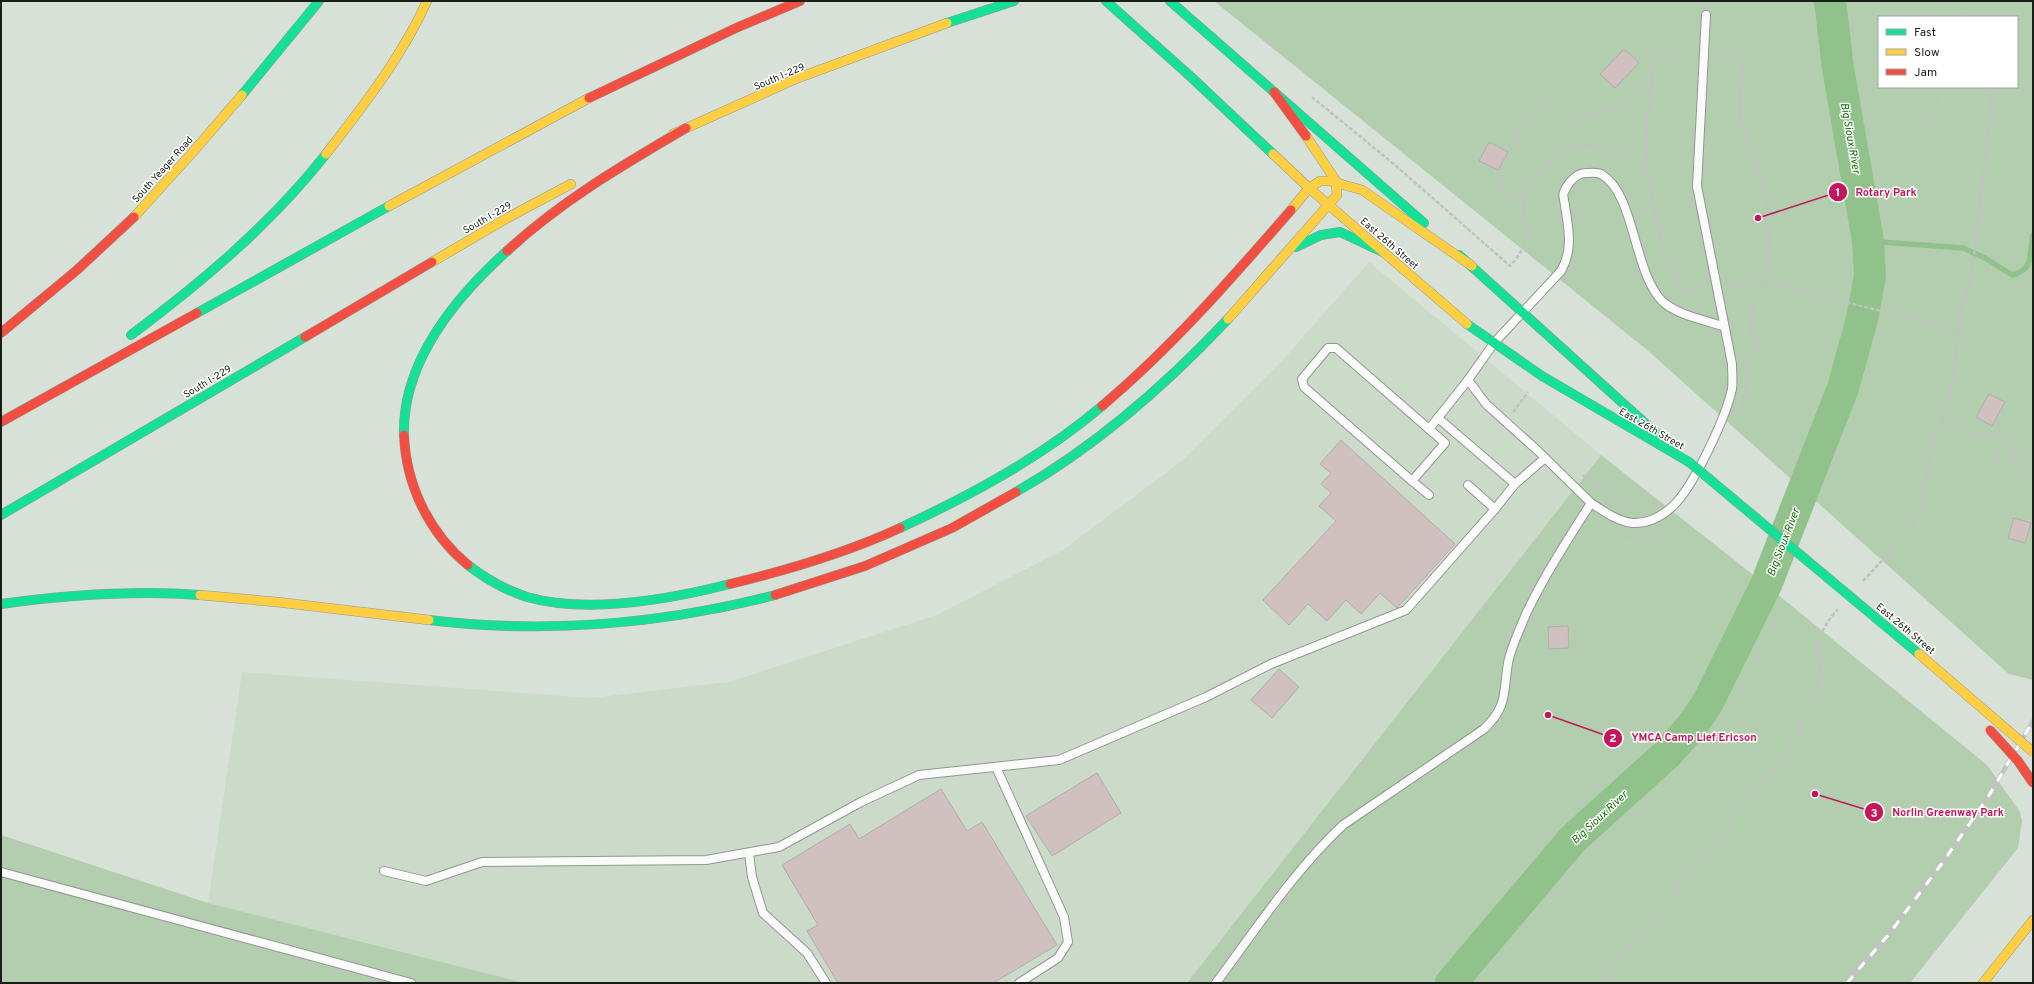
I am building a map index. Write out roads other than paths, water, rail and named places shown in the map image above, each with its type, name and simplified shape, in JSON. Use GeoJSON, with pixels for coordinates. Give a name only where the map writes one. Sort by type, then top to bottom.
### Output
{"type":"FeatureCollection","features":[{"type":"Feature","properties":{"kind":"main road","name":"South Yeager Road"},"geometry":{"type":"LineString","coordinates":[[1,333],[82,266],[148,202],[187,159],[319,1]]}},
{"type":"Feature","properties":{"kind":"main road"},"geometry":{"type":"LineString","coordinates":[[121,342],[159,315],[203,278],[259,228],[306,177],[379,83],[404,46],[427,1]]}},
{"type":"Feature","properties":{"kind":"main road"},"geometry":{"type":"LineString","coordinates":[[1,422],[330,238],[590,97],[736,28],[800,1]]}},
{"type":"Feature","properties":{"kind":"main road","name":"South I-229"},"geometry":{"type":"LineString","coordinates":[[602,168],[686,128],[857,55],[959,17],[1014,1]]}},
{"type":"Feature","properties":{"kind":"main road","name":"East 26th Street"},"geometry":{"type":"LineString","coordinates":[[1106,1],[1145,35],[1309,188],[1461,320],[1542,376],[1689,462]]}},
{"type":"Feature","properties":{"kind":"main road","name":"East 26th Street"},"geometry":{"type":"LineString","coordinates":[[1170,1],[1472,266],[1689,462],[1898,635],[2033,752]]}},
{"type":"Feature","properties":{"kind":"main road"},"geometry":{"type":"LineString","coordinates":[[1,604],[86,594],[152,593],[207,595],[426,621],[528,628],[627,623],[737,606],[791,592],[902,552],[943,533],[1031,484],[1083,449],[1123,418],[1189,359],[1337,195],[1336,181],[1327,165],[1274,92]]}},
{"type":"Feature","properties":{"kind":"main road"},"geometry":{"type":"LineString","coordinates":[[686,128],[568,199],[515,243],[490,268],[449,315],[415,374],[408,400],[404,428],[404,452],[410,478],[419,503],[446,545],[462,561],[482,578],[519,595],[544,601],[567,603],[604,603],[709,588],[762,577],[868,542],[964,497],[1011,470],[1059,438],[1137,377],[1205,308],[1309,188],[1320,181],[1336,181],[1362,190],[1472,266]]}},
{"type":"Feature","properties":{"kind":"main road","name":"South I-229"},"geometry":{"type":"LineString","coordinates":[[1,515],[489,229],[582,178]]}},
{"type":"Feature","properties":{"kind":"main road"},"geometry":{"type":"LineString","coordinates":[[1279,260],[1293,248],[1305,242],[1321,235],[1340,232],[1383,252]]}},
{"type":"Feature","properties":{"kind":"main road"},"geometry":{"type":"LineString","coordinates":[[25,408],[109,351]]}},
{"type":"Feature","properties":{"kind":"main road"},"geometry":{"type":"LineString","coordinates":[[1898,635],[1992,731],[2018,761],[2033,783]]}},
{"type":"Feature","properties":{"kind":"main road"},"geometry":{"type":"LineString","coordinates":[[1983,983],[2033,920]]}},
{"type":"Feature","properties":{"kind":"lane"},"geometry":{"type":"LineString","coordinates":[[1468,380],[1486,404],[1591,503],[1617,519],[1632,523],[1658,518],[1673,506],[1686,492],[1717,432],[1732,388],[1732,364],[1723,326],[1697,186],[1706,15]]}},
{"type":"Feature","properties":{"kind":"lane"},"geometry":{"type":"LineString","coordinates":[[1429,429],[1468,380],[1494,343],[1561,271],[1568,259],[1570,238],[1563,193],[1571,180],[1584,173],[1600,173],[1613,184],[1620,198],[1649,282],[1662,301],[1688,316],[1723,326]]}},
{"type":"Feature","properties":{"kind":"lane"},"geometry":{"type":"LineString","coordinates":[[1412,481],[1445,443],[1336,348],[1328,348],[1302,379],[1304,387],[1428,495]]}},
{"type":"Feature","properties":{"kind":"lane"},"geometry":{"type":"LineString","coordinates":[[1438,418],[1515,484]]}},
{"type":"Feature","properties":{"kind":"lane"},"geometry":{"type":"LineString","coordinates":[[384,871],[426,881],[482,862],[706,860],[779,847],[861,802],[919,775],[996,768],[1059,760],[1206,697],[1271,664],[1406,610],[1495,509],[1515,484],[1545,458]]}},
{"type":"Feature","properties":{"kind":"lane"},"geometry":{"type":"LineString","coordinates":[[1468,485],[1495,509]]}},
{"type":"Feature","properties":{"kind":"lane"},"geometry":{"type":"LineString","coordinates":[[1216,983],[1291,882],[1337,830],[1484,729],[1496,717],[1504,700],[1508,661],[1526,614],[1571,533],[1591,503]]}},
{"type":"Feature","properties":{"kind":"lane"},"geometry":{"type":"LineString","coordinates":[[996,768],[1064,917],[1068,942],[1058,958],[1019,983]]}},
{"type":"Feature","properties":{"kind":"lane"},"geometry":{"type":"LineString","coordinates":[[749,852],[752,877],[763,913],[807,953],[826,983]]}},
{"type":"Feature","properties":{"kind":"lane"},"geometry":{"type":"LineString","coordinates":[[1,872],[411,983]]}},
{"type":"Feature","properties":{"kind":"waterway","name":"Big Sioux River"},"geometry":{"type":"LineString","coordinates":[[1451,983],[1573,839],[1667,754],[1691,727],[1707,704],[1766,585],[1843,388],[1862,319],[1870,276],[1868,241],[1838,68],[1830,1]]}},
{"type":"Feature","properties":{"kind":"waterway"},"geometry":{"type":"LineString","coordinates":[[1868,241],[1963,248],[1985,258],[2012,275],[2019,273],[2027,265],[2033,235]]}},
{"type":"Feature","properties":{"kind":"railway"},"geometry":{"type":"LineString","coordinates":[[1847,983],[1889,934],[1943,862],[1988,797],[2033,721]]}},
{"type":"Feature","properties":{"kind":"place","name":"Rotary Park"},"geometry":{"type":"Point","coordinates":[1758,218]}},
{"type":"Feature","properties":{"kind":"place","name":"YMCA Camp Lief Ericson"},"geometry":{"type":"Point","coordinates":[1548,715]}},
{"type":"Feature","properties":{"kind":"place","name":"Norlin Greenway Park"},"geometry":{"type":"Point","coordinates":[1815,794]}}]}
